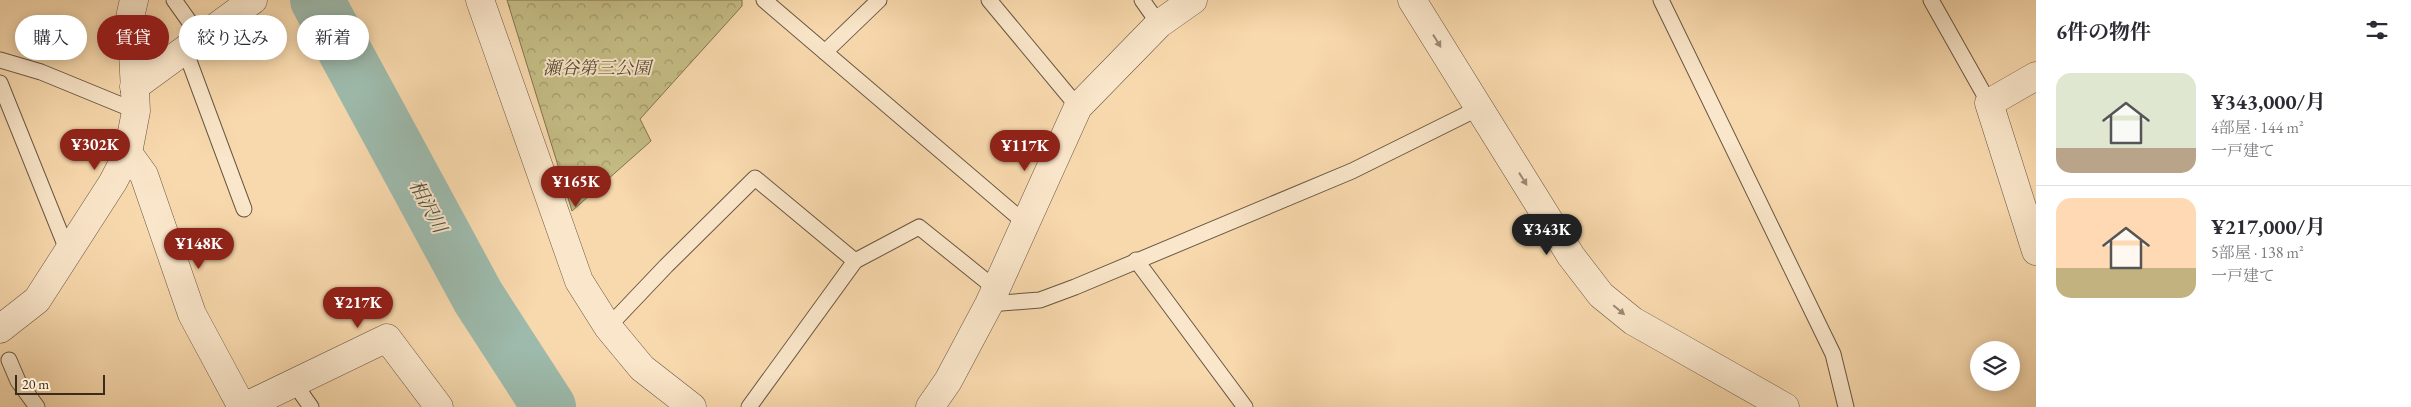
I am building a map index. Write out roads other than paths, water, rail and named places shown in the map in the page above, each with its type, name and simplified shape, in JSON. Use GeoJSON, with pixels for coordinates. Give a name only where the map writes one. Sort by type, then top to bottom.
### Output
{"type":"FeatureCollection","features":[{"type":"Feature","properties":{"kind":"street"},"geometry":{"type":"LineString","coordinates":[[0,329],[37,300],[113,182],[128,153],[135,99],[131,12],[134,0]]}},
{"type":"Feature","properties":{"kind":"street"},"geometry":{"type":"LineString","coordinates":[[232,15],[252,0]]}},
{"type":"Feature","properties":{"kind":"street"},"geometry":{"type":"LineString","coordinates":[[480,0],[579,281],[608,327],[642,368],[692,407]]}},
{"type":"Feature","properties":{"kind":"street"},"geometry":{"type":"LineString","coordinates":[[930,407],[948,381],[993,296],[1024,222],[1078,107],[1159,24],[1193,0]]}},
{"type":"Feature","properties":{"kind":"street"},"geometry":{"type":"LineString","coordinates":[[1412,0],[1571,256],[1601,295],[1632,321],[1785,407]]}},
{"type":"Feature","properties":{"kind":"street"},"geometry":{"type":"LineString","coordinates":[[135,99],[179,57]]}},
{"type":"Feature","properties":{"kind":"street"},"geometry":{"type":"LineString","coordinates":[[2036,76],[1989,103],[2036,251]]}},
{"type":"Feature","properties":{"kind":"street"},"geometry":{"type":"LineString","coordinates":[[128,153],[144,175],[192,314],[243,407],[387,338],[439,407]]}},
{"type":"Feature","properties":{"kind":"lane"},"geometry":{"type":"LineString","coordinates":[[174,0],[180,15]]}},
{"type":"Feature","properties":{"kind":"lane"},"geometry":{"type":"LineString","coordinates":[[764,0],[1024,222]]}},
{"type":"Feature","properties":{"kind":"lane"},"geometry":{"type":"LineString","coordinates":[[825,52],[879,0]]}},
{"type":"Feature","properties":{"kind":"lane"},"geometry":{"type":"LineString","coordinates":[[989,0],[1078,107]]}},
{"type":"Feature","properties":{"kind":"lane"},"geometry":{"type":"LineString","coordinates":[[1142,0],[1159,24]]}},
{"type":"Feature","properties":{"kind":"lane"},"geometry":{"type":"LineString","coordinates":[[1661,0],[1833,354],[1846,407]]}},
{"type":"Feature","properties":{"kind":"lane"},"geometry":{"type":"LineString","coordinates":[[1931,0],[1989,103]]}},
{"type":"Feature","properties":{"kind":"lane"},"geometry":{"type":"LineString","coordinates":[[0,60],[135,99]]}},
{"type":"Feature","properties":{"kind":"lane"},"geometry":{"type":"LineString","coordinates":[[198,60],[244,209]]}},
{"type":"Feature","properties":{"kind":"lane"},"geometry":{"type":"LineString","coordinates":[[0,84],[68,252]]}},
{"type":"Feature","properties":{"kind":"lane"},"geometry":{"type":"LineString","coordinates":[[749,407],[855,261],[919,226],[993,296],[1040,300],[1352,171],[1479,108]]}},
{"type":"Feature","properties":{"kind":"lane"},"geometry":{"type":"LineString","coordinates":[[608,327],[666,266],[755,178],[855,261]]}},
{"type":"Feature","properties":{"kind":"lane"},"geometry":{"type":"LineString","coordinates":[[1136,260],[1245,407]]}},
{"type":"Feature","properties":{"kind":"lane"},"geometry":{"type":"LineString","coordinates":[[9,360],[18,381],[37,407]]}},
{"type":"Feature","properties":{"kind":"lane"},"geometry":{"type":"LineString","coordinates":[[294,383],[311,407]]}},
{"type":"Feature","properties":{"kind":"waterway","name":"相沢川"},"geometry":{"type":"LineString","coordinates":[[317,0],[478,297],[549,407]]}},
{"type":"Feature","properties":{"kind":"park label","name":"瀬谷第三公園"},"geometry":{"type":"Point","coordinates":[597,67]}}]}
